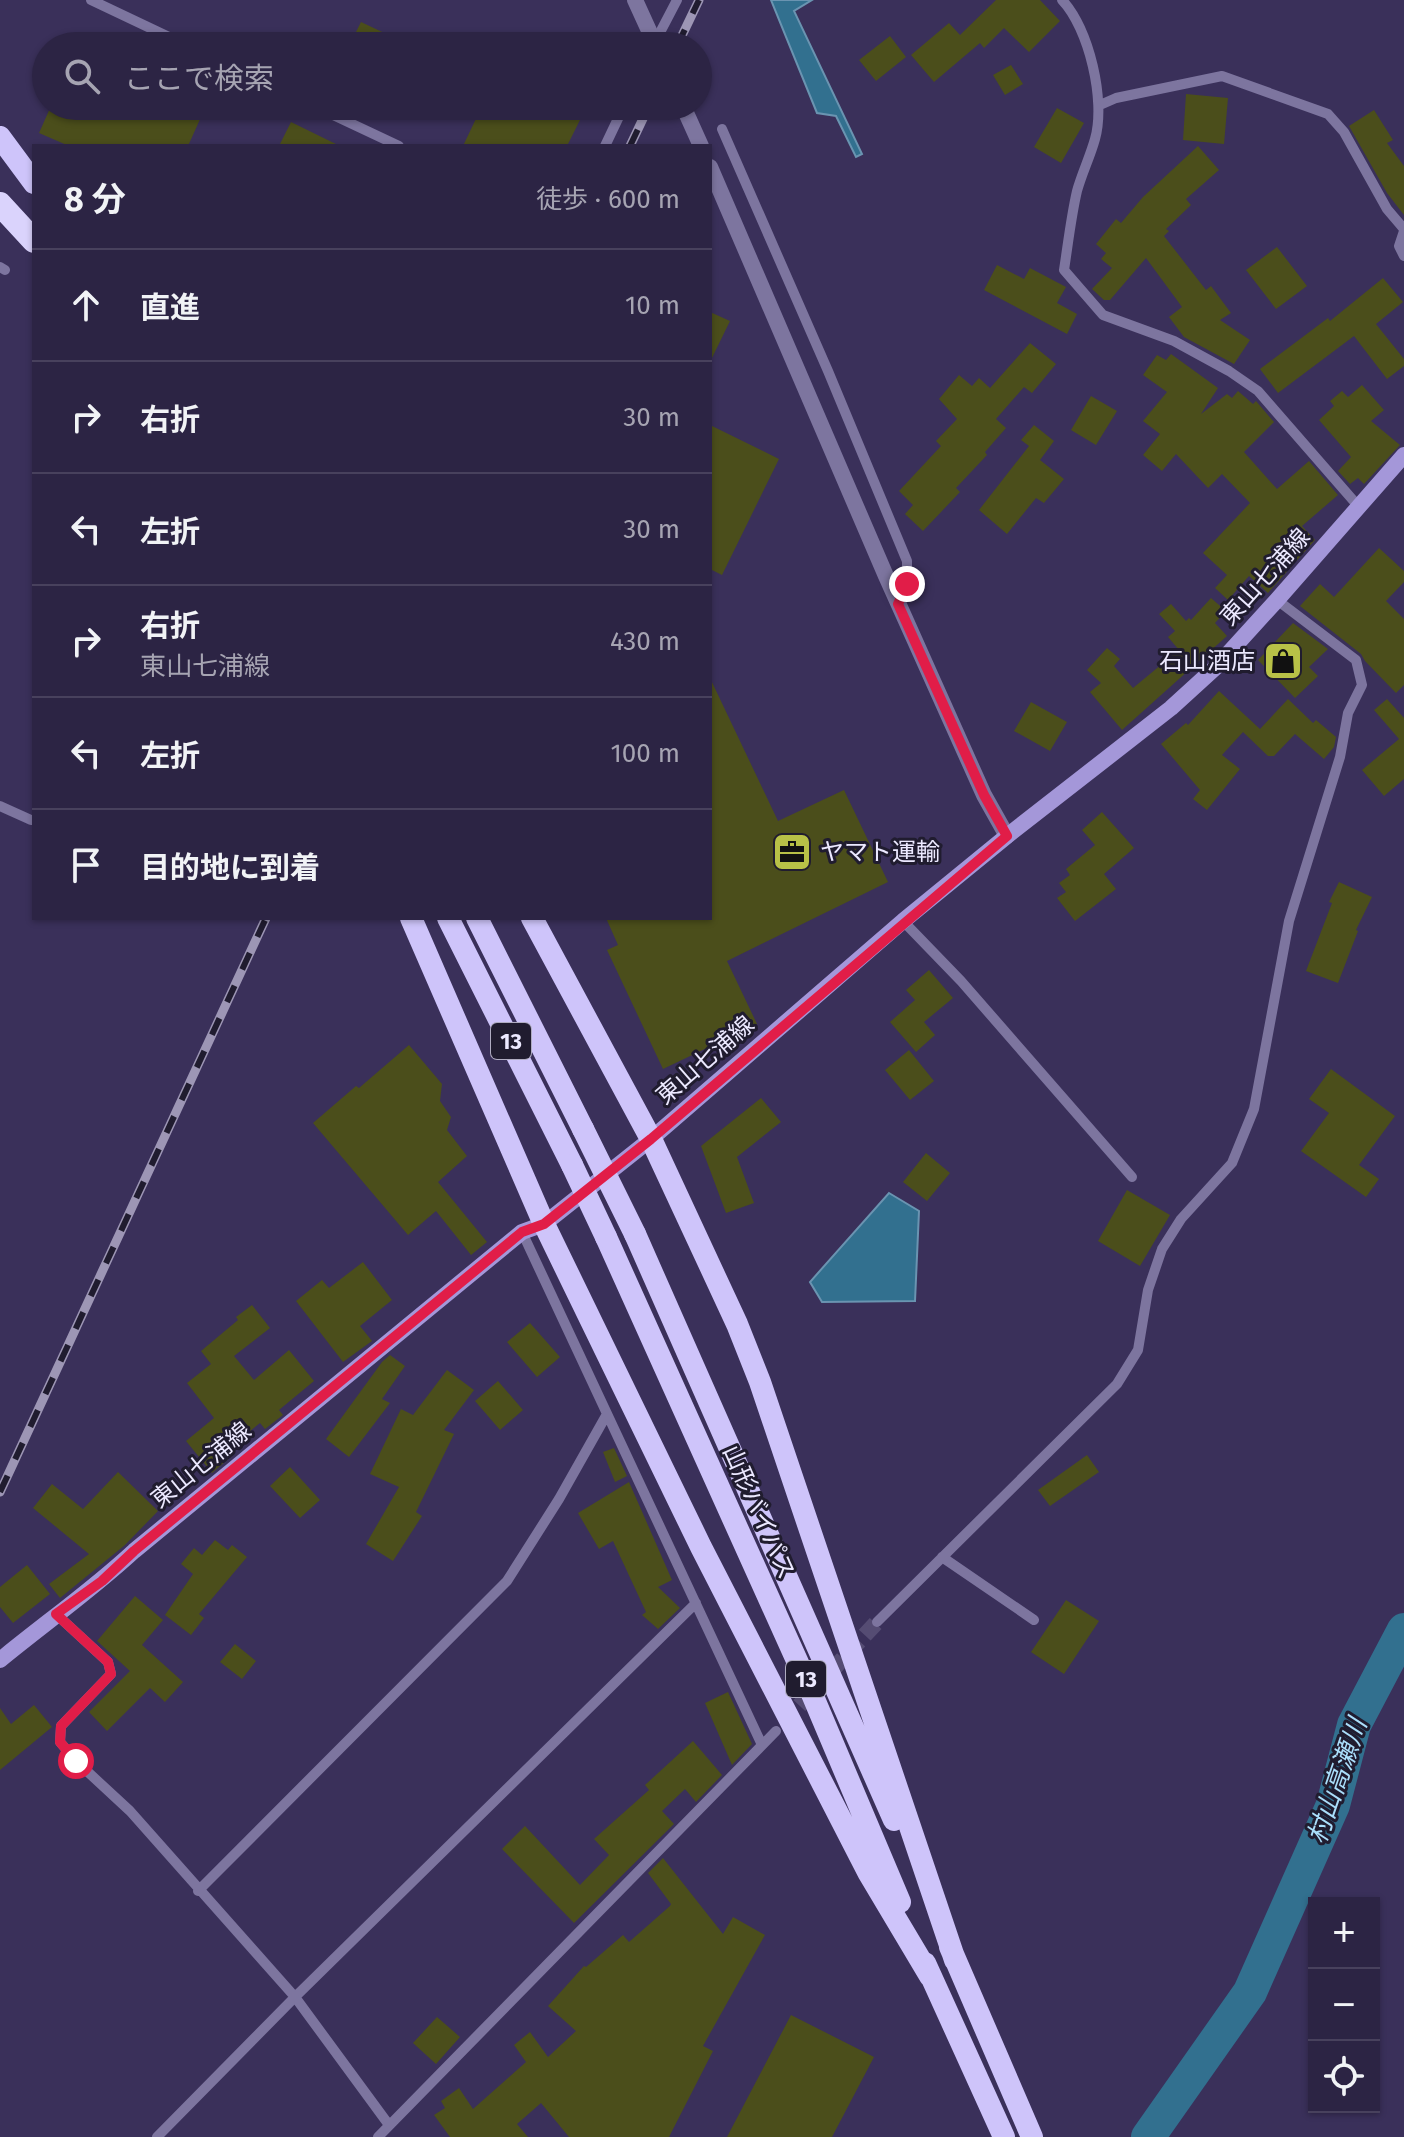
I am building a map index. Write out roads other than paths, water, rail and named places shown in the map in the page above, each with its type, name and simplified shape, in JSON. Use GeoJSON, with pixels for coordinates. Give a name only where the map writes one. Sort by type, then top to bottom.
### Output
{"type":"FeatureCollection","features":[{"type":"Feature","properties":{"kind":"highway"},"geometry":{"type":"LineString","coordinates":[[0,137],[32,180]]}},
{"type":"Feature","properties":{"kind":"highway"},"geometry":{"type":"LineString","coordinates":[[0,192],[32,236]]}},
{"type":"Feature","properties":{"kind":"highway"},"geometry":{"type":"LineString","coordinates":[[0,204],[32,237]]}},
{"type":"Feature","properties":{"kind":"highway"},"geometry":{"type":"LineString","coordinates":[[412,920],[544,1224],[701,1547],[868,1872],[930,1976]]}},
{"type":"Feature","properties":{"kind":"highway","name":"山形バイパス"},"geometry":{"type":"LineString","coordinates":[[449,920],[606,1237],[812,1694],[930,1976],[1001,2131]]}},
{"type":"Feature","properties":{"kind":"highway","name":"山形バイパス"},"geometry":{"type":"LineString","coordinates":[[478,920],[635,1234],[1029,2129]]}},
{"type":"Feature","properties":{"kind":"highway"},"geometry":{"type":"LineString","coordinates":[[533,920],[651,1139],[737,1324],[760,1382],[955,1960]]}},
{"type":"Feature","properties":{"kind":"main road","name":"東山七浦線"},"geometry":{"type":"LineString","coordinates":[[0,1660],[102,1581],[134,1551],[522,1232],[544,1224],[651,1139],[903,921],[1171,708],[1216,667],[1404,455]]}},
{"type":"Feature","properties":{"kind":"street"},"geometry":{"type":"LineString","coordinates":[[635,0],[648,32]]}},
{"type":"Feature","properties":{"kind":"street"},"geometry":{"type":"LineString","coordinates":[[689,120],[700,144]]}},
{"type":"Feature","properties":{"kind":"street"},"geometry":{"type":"LineString","coordinates":[[712,172],[898,604],[984,795],[1007,836]]}},
{"type":"Feature","properties":{"kind":"lane"},"geometry":{"type":"LineString","coordinates":[[91,0],[158,32]]}},
{"type":"Feature","properties":{"kind":"lane"},"geometry":{"type":"LineString","coordinates":[[661,32],[677,0]]}},
{"type":"Feature","properties":{"kind":"lane"},"geometry":{"type":"LineString","coordinates":[[1062,0],[1073,11],[1091,61],[1100,105],[1096,137],[1075,200],[1064,270],[1103,315],[1174,341],[1258,391],[1359,507]]}},
{"type":"Feature","properties":{"kind":"lane"},"geometry":{"type":"LineString","coordinates":[[1100,105],[1116,98],[1222,76],[1328,114],[1344,132],[1387,209],[1404,230],[1399,246],[1404,256]]}},
{"type":"Feature","properties":{"kind":"lane"},"geometry":{"type":"LineString","coordinates":[[344,120],[395,144]]}},
{"type":"Feature","properties":{"kind":"lane"},"geometry":{"type":"LineString","coordinates":[[606,144],[617,120]]}},
{"type":"Feature","properties":{"kind":"lane"},"geometry":{"type":"LineString","coordinates":[[722,129],[907,561],[907,584],[898,604]]}},
{"type":"Feature","properties":{"kind":"lane"},"geometry":{"type":"LineString","coordinates":[[877,1622],[1117,1384],[1138,1350],[1148,1290],[1162,1249],[1181,1219],[1232,1163],[1254,1109],[1289,921],[1340,757],[1348,713],[1362,685],[1356,660],[1277,600]]}},
{"type":"Feature","properties":{"kind":"lane"},"geometry":{"type":"LineString","coordinates":[[0,806],[31,820]]}},
{"type":"Feature","properties":{"kind":"lane"},"geometry":{"type":"LineString","coordinates":[[903,921],[961,981],[1132,1177]]}},
{"type":"Feature","properties":{"kind":"lane"},"geometry":{"type":"LineString","coordinates":[[522,1232],[762,1745]]}},
{"type":"Feature","properties":{"kind":"lane"},"geometry":{"type":"LineString","coordinates":[[198,1891],[507,1581],[559,1499],[607,1414]]}},
{"type":"Feature","properties":{"kind":"lane"},"geometry":{"type":"LineString","coordinates":[[942,1557],[1034,1620]]}},
{"type":"Feature","properties":{"kind":"lane"},"geometry":{"type":"LineString","coordinates":[[157,2137],[696,1603]]}},
{"type":"Feature","properties":{"kind":"lane"},"geometry":{"type":"LineString","coordinates":[[56,1614],[108,1662],[111,1674],[61,1726],[60,1742],[130,1811],[295,1997],[389,2125]]}},
{"type":"Feature","properties":{"kind":"lane"},"geometry":{"type":"LineString","coordinates":[[378,2137],[776,1731]]}},
{"type":"Feature","properties":{"kind":"water"},"geometry":{"type":"Polygon","coordinates":[[[771,0],[812,0],[794,11],[862,154],[856,157],[836,116],[817,113],[771,0]]]}},
{"type":"Feature","properties":{"kind":"water"},"geometry":{"type":"Polygon","coordinates":[[[889,1193],[919,1211],[915,1301],[822,1302],[810,1282],[889,1193]]]}},
{"type":"Feature","properties":{"kind":"waterway","name":"村山高瀬川"},"geometry":{"type":"LineString","coordinates":[[1148,2137],[1250,1992],[1333,1805],[1354,1725],[1404,1630]]}},
{"type":"Feature","properties":{"kind":"tunnel"},"geometry":{"type":"LineString","coordinates":[[783,1723],[877,1622]]}},
{"type":"Feature","properties":{"kind":"railway"},"geometry":{"type":"LineString","coordinates":[[684,32],[699,0]]}},
{"type":"Feature","properties":{"kind":"railway"},"geometry":{"type":"LineString","coordinates":[[631,144],[642,120]]}},
{"type":"Feature","properties":{"kind":"railway"},"geometry":{"type":"LineString","coordinates":[[0,1492],[265,920]]}},
{"type":"Feature","properties":{"kind":"place","name":"石山酒店"},"geometry":{"type":"Point","coordinates":[1283,661]}},
{"type":"Feature","properties":{"kind":"place","name":"ヤマト運輸"},"geometry":{"type":"Point","coordinates":[792,852]}}]}
